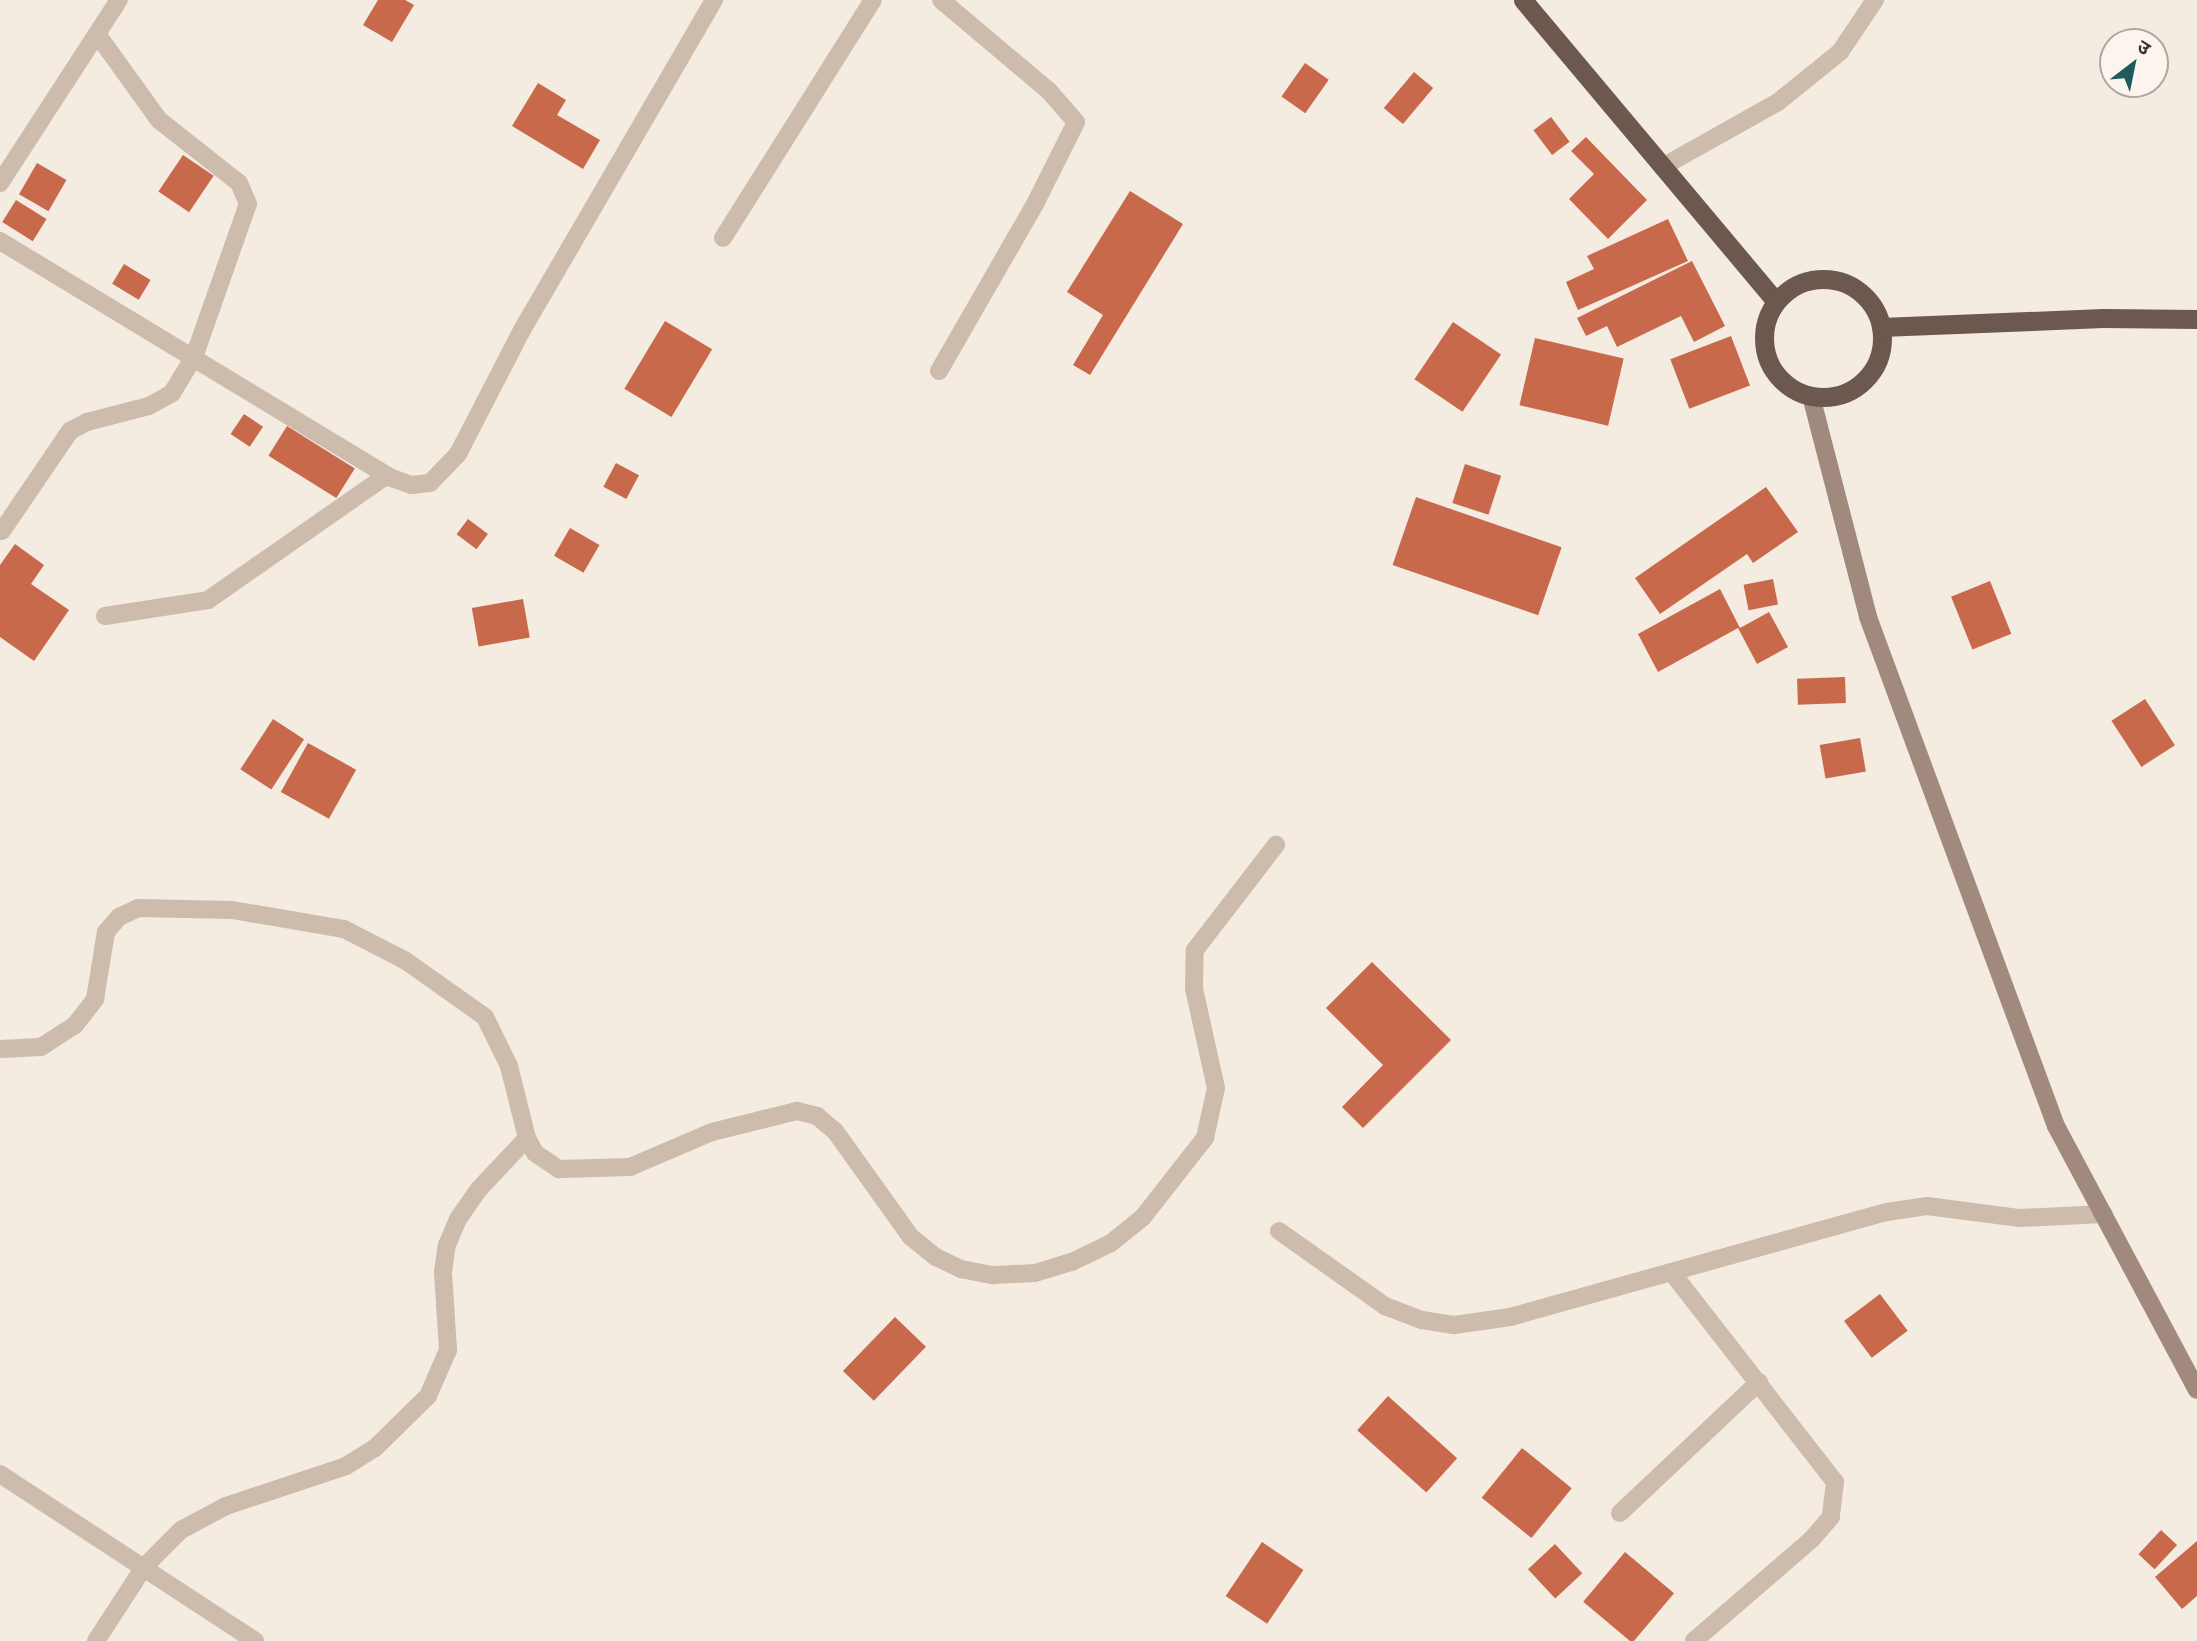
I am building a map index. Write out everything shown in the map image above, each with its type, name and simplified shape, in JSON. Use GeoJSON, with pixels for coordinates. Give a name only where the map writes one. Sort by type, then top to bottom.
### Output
{"type":"FeatureCollection","features":[{"type":"Feature","properties":{"kind":"highway"},"geometry":{"type":"LineString","coordinates":[[1523,0],[1776,301]]}},
{"type":"Feature","properties":{"kind":"highway"},"geometry":{"type":"LineString","coordinates":[[1828,279],[1862,294],[1881,327],[1876,364],[1864,380],[1830,397],[1811,396],[1793,388],[1767,358],[1767,319],[1776,301],[1808,280],[1828,279]]}},
{"type":"Feature","properties":{"kind":"highway"},"geometry":{"type":"LineString","coordinates":[[1881,327],[2197,319]]}},
{"type":"Feature","properties":{"kind":"main road"},"geometry":{"type":"LineString","coordinates":[[1811,396],[1868,617],[2056,1126],[2197,1390]]}},
{"type":"Feature","properties":{"kind":"street"},"geometry":{"type":"LineString","coordinates":[[0,183],[119,0]]}},
{"type":"Feature","properties":{"kind":"street"},"geometry":{"type":"LineString","coordinates":[[0,241],[387,475],[411,485],[430,482],[458,454],[522,330],[714,0]]}},
{"type":"Feature","properties":{"kind":"street"},"geometry":{"type":"LineString","coordinates":[[723,238],[873,0]]}},
{"type":"Feature","properties":{"kind":"street"},"geometry":{"type":"LineString","coordinates":[[939,371],[1036,202],[1076,122],[1049,91],[942,0]]}},
{"type":"Feature","properties":{"kind":"street"},"geometry":{"type":"LineString","coordinates":[[1664,166],[1778,102],[1840,52],[1875,0]]}},
{"type":"Feature","properties":{"kind":"street"},"geometry":{"type":"LineString","coordinates":[[2,531],[52,451],[70,431],[87,422],[149,406],[172,393],[194,357],[243,222],[246,192],[166,127],[97,34]]}},
{"type":"Feature","properties":{"kind":"street"},"geometry":{"type":"LineString","coordinates":[[104,616],[208,600],[387,475]]}},
{"type":"Feature","properties":{"kind":"street"},"geometry":{"type":"LineString","coordinates":[[0,1049],[41,1047],[75,1026],[95,999],[106,932],[119,917],[138,908],[232,910],[344,929],[406,961],[485,1017],[509,1066],[527,1138],[535,1153],[559,1170],[612,1171],[712,1132],[797,1111],[817,1116],[835,1131],[911,1237],[936,1258],[993,1275],[1035,1273],[1072,1262],[1111,1243],[1143,1217],[1205,1138],[1216,1088],[1194,989],[1195,950],[1276,845]]}},
{"type":"Feature","properties":{"kind":"street"},"geometry":{"type":"LineString","coordinates":[[96,1641],[144,1567],[181,1530],[203,1516],[346,1466],[375,1448],[428,1396],[440,1376],[448,1350],[443,1272],[447,1245],[479,1189],[527,1138]]}},
{"type":"Feature","properties":{"kind":"street"},"geometry":{"type":"LineString","coordinates":[[1279,1231],[1385,1306],[1422,1320],[1454,1325],[1510,1317],[1672,1274],[1835,1225],[1927,1206],[2021,1218],[2104,1214]]}},
{"type":"Feature","properties":{"kind":"street"},"geometry":{"type":"LineString","coordinates":[[1672,1274],[1824,1464],[1835,1482],[1836,1500],[1831,1517],[1812,1539],[1694,1641]]}},
{"type":"Feature","properties":{"kind":"street"},"geometry":{"type":"LineString","coordinates":[[1620,1513],[1759,1382]]}},
{"type":"Feature","properties":{"kind":"street"},"geometry":{"type":"LineString","coordinates":[[0,1474],[255,1641]]}},
{"type":"Feature","properties":{"kind":"building"},"geometry":{"type":"Polygon","coordinates":[[[378,0],[405,0],[414,5],[392,42],[363,25],[378,0]]]}},
{"type":"Feature","properties":{"kind":"building"},"geometry":{"type":"Polygon","coordinates":[[[1305,63],[1329,80],[1305,113],[1281,97],[1305,63]]]}},
{"type":"Feature","properties":{"kind":"building"},"geometry":{"type":"Polygon","coordinates":[[[1414,72],[1433,88],[1403,124],[1384,108],[1414,72]]]}},
{"type":"Feature","properties":{"kind":"building"},"geometry":{"type":"Polygon","coordinates":[[[538,83],[566,100],[557,115],[600,140],[583,169],[512,126],[538,83]]]}},
{"type":"Feature","properties":{"kind":"building"},"geometry":{"type":"Polygon","coordinates":[[[1551,117],[1570,142],[1552,155],[1533,130],[1551,117]]]}},
{"type":"Feature","properties":{"kind":"building"},"geometry":{"type":"Polygon","coordinates":[[[1586,137],[1647,200],[1608,239],[1569,199],[1594,174],[1571,151],[1586,137]]]}},
{"type":"Feature","properties":{"kind":"building"},"geometry":{"type":"Polygon","coordinates":[[[183,155],[214,176],[189,212],[158,191],[183,155]]]}},
{"type":"Feature","properties":{"kind":"building"},"geometry":{"type":"Polygon","coordinates":[[[37,163],[66,180],[48,211],[19,194],[37,163]]]}},
{"type":"Feature","properties":{"kind":"building"},"geometry":{"type":"Polygon","coordinates":[[[1130,191],[1183,224],[1090,375],[1073,365],[1103,315],[1067,292],[1130,191]]]}},
{"type":"Feature","properties":{"kind":"building"},"geometry":{"type":"Polygon","coordinates":[[[16,200],[47,219],[33,241],[2,222],[16,200]]]}},
{"type":"Feature","properties":{"kind":"building"},"geometry":{"type":"Polygon","coordinates":[[[1668,219],[1688,261],[1578,310],[1566,282],[1594,269],[1587,256],[1668,219]]]}},
{"type":"Feature","properties":{"kind":"building"},"geometry":{"type":"Polygon","coordinates":[[[1692,261],[1725,326],[1694,342],[1681,316],[1617,347],[1607,326],[1586,336],[1577,318],[1692,261]]]}},
{"type":"Feature","properties":{"kind":"building"},"geometry":{"type":"Polygon","coordinates":[[[124,264],[151,280],[139,300],[112,284],[124,264]]]}},
{"type":"Feature","properties":{"kind":"building"},"geometry":{"type":"Polygon","coordinates":[[[665,321],[712,349],[671,417],[624,389],[665,321]]]}},
{"type":"Feature","properties":{"kind":"building"},"geometry":{"type":"Polygon","coordinates":[[[1453,322],[1501,354],[1462,412],[1414,379],[1453,322]]]}},
{"type":"Feature","properties":{"kind":"building"},"geometry":{"type":"Polygon","coordinates":[[[1731,336],[1750,385],[1689,409],[1670,359],[1731,336]]]}},
{"type":"Feature","properties":{"kind":"building"},"geometry":{"type":"Polygon","coordinates":[[[1535,338],[1624,358],[1608,426],[1519,405],[1535,338]]]}},
{"type":"Feature","properties":{"kind":"building"},"geometry":{"type":"Polygon","coordinates":[[[244,414],[263,427],[250,447],[231,434],[244,414]]]}},
{"type":"Feature","properties":{"kind":"building"},"geometry":{"type":"Polygon","coordinates":[[[287,426],[355,468],[336,498],[268,456],[287,426]]]}},
{"type":"Feature","properties":{"kind":"building"},"geometry":{"type":"Polygon","coordinates":[[[616,463],[639,475],[626,499],[603,487],[616,463]]]}},
{"type":"Feature","properties":{"kind":"building"},"geometry":{"type":"Polygon","coordinates":[[[1465,464],[1501,476],[1488,515],[1452,503],[1465,464]]]}},
{"type":"Feature","properties":{"kind":"building"},"geometry":{"type":"Polygon","coordinates":[[[1766,487],[1798,532],[1753,563],[1747,554],[1660,614],[1635,578],[1766,487]]]}},
{"type":"Feature","properties":{"kind":"building"},"geometry":{"type":"Polygon","coordinates":[[[1416,497],[1562,547],[1538,615],[1393,565],[1416,497]]]}},
{"type":"Feature","properties":{"kind":"building"},"geometry":{"type":"Polygon","coordinates":[[[468,519],[488,534],[477,549],[457,534],[468,519]]]}},
{"type":"Feature","properties":{"kind":"building"},"geometry":{"type":"Polygon","coordinates":[[[570,528],[599,545],[583,573],[554,556],[570,528]]]}},
{"type":"Feature","properties":{"kind":"building"},"geometry":{"type":"Polygon","coordinates":[[[15,544],[44,565],[31,584],[69,610],[34,661],[0,637],[0,565],[15,544]]]}},
{"type":"Feature","properties":{"kind":"building"},"geometry":{"type":"Polygon","coordinates":[[[1773,579],[1778,605],[1749,610],[1744,585],[1773,579]]]}},
{"type":"Feature","properties":{"kind":"building"},"geometry":{"type":"Polygon","coordinates":[[[1990,581],[2011,634],[1972,650],[1951,597],[1990,581]]]}},
{"type":"Feature","properties":{"kind":"building"},"geometry":{"type":"Polygon","coordinates":[[[1720,589],[1740,628],[1769,612],[1788,647],[1757,664],[1738,628],[1658,672],[1638,634],[1720,589]]]}},
{"type":"Feature","properties":{"kind":"building"},"geometry":{"type":"Polygon","coordinates":[[[523,599],[530,637],[479,646],[472,608],[523,599]]]}},
{"type":"Feature","properties":{"kind":"building"},"geometry":{"type":"Polygon","coordinates":[[[1845,677],[1846,703],[1798,705],[1797,679],[1845,677]]]}},
{"type":"Feature","properties":{"kind":"building"},"geometry":{"type":"Polygon","coordinates":[[[2145,699],[2175,745],[2141,767],[2111,721],[2145,699]]]}},
{"type":"Feature","properties":{"kind":"building"},"geometry":{"type":"Polygon","coordinates":[[[273,719],[304,739],[271,789],[240,769],[273,719]]]}},
{"type":"Feature","properties":{"kind":"building"},"geometry":{"type":"Polygon","coordinates":[[[1860,738],[1866,771],[1826,779],[1820,745],[1860,738]]]}},
{"type":"Feature","properties":{"kind":"building"},"geometry":{"type":"Polygon","coordinates":[[[308,743],[356,770],[329,819],[281,792],[308,743]]]}},
{"type":"Feature","properties":{"kind":"building"},"geometry":{"type":"Polygon","coordinates":[[[1372,962],[1451,1040],[1363,1128],[1342,1107],[1383,1065],[1326,1008],[1372,962]]]}},
{"type":"Feature","properties":{"kind":"building"},"geometry":{"type":"Polygon","coordinates":[[[1880,1294],[1908,1331],[1872,1358],[1844,1321],[1880,1294]]]}},
{"type":"Feature","properties":{"kind":"building"},"geometry":{"type":"Polygon","coordinates":[[[895,1317],[926,1347],[874,1401],[843,1371],[895,1317]]]}},
{"type":"Feature","properties":{"kind":"building"},"geometry":{"type":"Polygon","coordinates":[[[1388,1396],[1457,1458],[1426,1492],[1357,1430],[1388,1396]]]}},
{"type":"Feature","properties":{"kind":"building"},"geometry":{"type":"Polygon","coordinates":[[[1522,1448],[1572,1488],[1531,1538],[1482,1498],[1522,1448]]]}},
{"type":"Feature","properties":{"kind":"building"},"geometry":{"type":"Polygon","coordinates":[[[2161,1530],[2177,1545],[2155,1569],[2138,1554],[2161,1530]]]}},
{"type":"Feature","properties":{"kind":"building"},"geometry":{"type":"Polygon","coordinates":[[[2197,1541],[2197,1596],[2182,1609],[2155,1577],[2197,1541]]]}},
{"type":"Feature","properties":{"kind":"building"},"geometry":{"type":"Polygon","coordinates":[[[1262,1542],[1303,1570],[1267,1624],[1226,1596],[1262,1542]]]}},
{"type":"Feature","properties":{"kind":"building"},"geometry":{"type":"Polygon","coordinates":[[[1555,1544],[1582,1573],[1555,1598],[1528,1569],[1555,1544]]]}},
{"type":"Feature","properties":{"kind":"building"},"geometry":{"type":"Polygon","coordinates":[[[1625,1552],[1674,1593],[1634,1641],[1630,1641],[1583,1602],[1625,1552]]]}}]}
